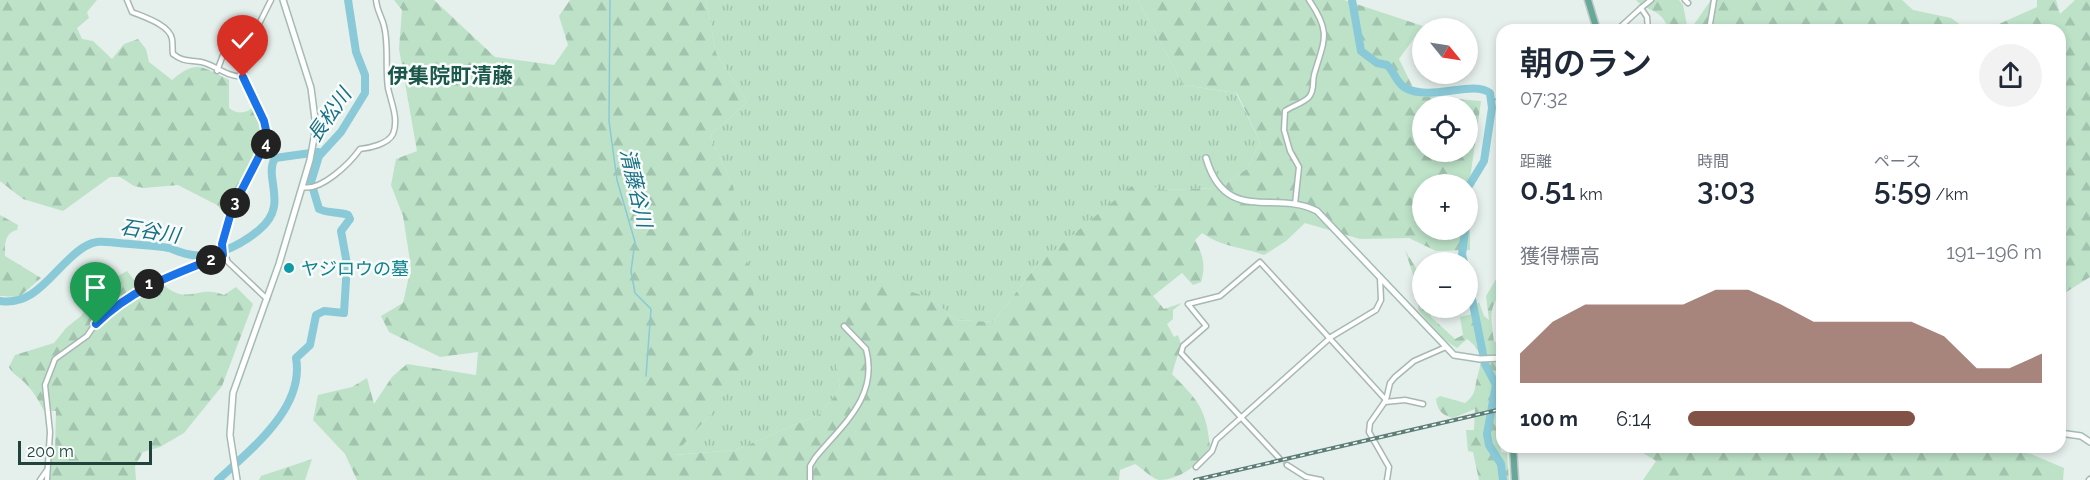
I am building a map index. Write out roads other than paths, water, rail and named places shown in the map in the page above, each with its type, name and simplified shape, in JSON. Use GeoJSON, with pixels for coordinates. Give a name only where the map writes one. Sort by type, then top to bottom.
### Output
{"type":"FeatureCollection","features":[{"type":"Feature","properties":{"kind":"main road"},"geometry":{"type":"LineString","coordinates":[[236,478],[230,421],[232,393],[267,299],[310,159],[316,127],[314,103],[283,0]]}},
{"type":"Feature","properties":{"kind":"main road"},"geometry":{"type":"LineString","coordinates":[[1588,0],[1594,24]]}},
{"type":"Feature","properties":{"kind":"main road"},"geometry":{"type":"LineString","coordinates":[[1206,158],[1211,176],[1224,191],[1236,197],[1255,204],[1295,204],[1317,212],[1446,348],[1462,358],[1496,358]]}},
{"type":"Feature","properties":{"kind":"main road"},"geometry":{"type":"LineString","coordinates":[[2066,434],[2081,436],[2090,442]]}},
{"type":"Feature","properties":{"kind":"main road"},"geometry":{"type":"LineString","coordinates":[[1513,453],[1515,480]]}},
{"type":"Feature","properties":{"kind":"street"},"geometry":{"type":"LineString","coordinates":[[127,0],[132,12],[150,19],[168,32],[172,38],[173,54],[182,61],[203,62],[217,71],[243,77]]}},
{"type":"Feature","properties":{"kind":"street"},"geometry":{"type":"LineString","coordinates":[[267,299],[223,255],[222,248],[232,209],[268,139],[264,121],[243,77],[247,48],[271,0]]}},
{"type":"Feature","properties":{"kind":"street"},"geometry":{"type":"LineString","coordinates":[[302,186],[311,187],[335,173],[360,149],[371,148],[391,138],[393,133],[394,106],[388,87],[384,24],[378,15],[376,0]]}},
{"type":"Feature","properties":{"kind":"street"},"geometry":{"type":"LineString","coordinates":[[1295,204],[1299,166],[1290,151],[1284,130],[1285,111],[1308,100],[1313,90],[1313,77],[1323,51],[1325,32],[1308,0]]}},
{"type":"Feature","properties":{"kind":"street"},"geometry":{"type":"LineString","coordinates":[[1624,24],[1651,0]]}},
{"type":"Feature","properties":{"kind":"street"},"geometry":{"type":"LineString","coordinates":[[1710,24],[1714,0]]}},
{"type":"Feature","properties":{"kind":"street"},"geometry":{"type":"LineString","coordinates":[[1641,8],[1647,17],[1648,24]]}},
{"type":"Feature","properties":{"kind":"street"},"geometry":{"type":"LineString","coordinates":[[217,71],[231,34]]}},
{"type":"Feature","properties":{"kind":"street"},"geometry":{"type":"LineString","coordinates":[[47,480],[50,432],[45,385],[48,373],[56,359],[87,336],[96,324],[123,300],[163,278],[223,255]]}},
{"type":"Feature","properties":{"kind":"street"},"geometry":{"type":"LineString","coordinates":[[1279,458],[1181,353],[1183,346],[1206,326],[1188,304],[1220,296],[1260,262],[1331,337],[1385,401]]}},
{"type":"Feature","properties":{"kind":"street"},"geometry":{"type":"LineString","coordinates":[[1196,467],[1212,451],[1216,440],[1331,337],[1378,308],[1381,300],[1378,285],[1380,276]]}},
{"type":"Feature","properties":{"kind":"street"},"geometry":{"type":"LineString","coordinates":[[810,480],[809,471],[815,458],[853,414],[866,394],[866,349],[844,326]]}},
{"type":"Feature","properties":{"kind":"street"},"geometry":{"type":"LineString","coordinates":[[1387,480],[1389,467],[1369,432],[1372,417],[1385,401],[1390,383],[1403,370],[1414,362],[1446,348]]}},
{"type":"Feature","properties":{"kind":"street"},"geometry":{"type":"LineString","coordinates":[[1385,401],[1405,400],[1423,404]]}},
{"type":"Feature","properties":{"kind":"street"},"geometry":{"type":"LineString","coordinates":[[1287,465],[1306,477],[1321,480]]}},
{"type":"Feature","properties":{"kind":"street"},"geometry":{"type":"LineString","coordinates":[[40,480],[48,469]]}},
{"type":"Feature","properties":{"kind":"waterway","name":"長松川"},"geometry":{"type":"LineString","coordinates":[[218,480],[260,441],[284,410],[297,376],[296,358],[310,345],[316,315],[324,311],[344,313],[347,264],[341,231],[350,219],[348,215],[319,209],[311,182],[319,156],[341,132],[365,93],[365,75],[356,52],[348,0]]}},
{"type":"Feature","properties":{"kind":"waterway","name":"清藤谷川"},"geometry":{"type":"LineString","coordinates":[[610,0],[609,121],[617,180],[635,242],[631,271],[635,293],[651,309],[646,376]]}},
{"type":"Feature","properties":{"kind":"waterway"},"geometry":{"type":"LineString","coordinates":[[1352,0],[1361,51],[1377,63],[1387,65],[1404,87],[1426,93],[1473,88],[1490,93],[1492,108],[1484,161],[1476,174]]}},
{"type":"Feature","properties":{"kind":"waterway","name":"石谷川"},"geometry":{"type":"LineString","coordinates":[[0,301],[25,298],[36,291],[74,255],[93,243],[157,246],[196,255],[215,253],[234,246],[259,230],[268,221],[273,211],[275,202],[272,166],[275,158],[318,152]]}},
{"type":"Feature","properties":{"kind":"waterway"},"geometry":{"type":"LineString","coordinates":[[1462,252],[1464,240]]}},
{"type":"Feature","properties":{"kind":"waterway"},"geometry":{"type":"LineString","coordinates":[[1476,318],[1485,364],[1496,385],[1487,434],[1489,445],[1501,464],[1503,480]]}},
{"type":"Feature","properties":{"kind":"tunnel"},"geometry":{"type":"LineString","coordinates":[[1279,458],[1287,465]]}},
{"type":"Feature","properties":{"kind":"railway"},"geometry":{"type":"LineString","coordinates":[[1195,480],[1496,410]]}},
{"type":"Feature","properties":{"kind":"place","name":"ヤジロウの墓"},"geometry":{"type":"Point","coordinates":[289,268]}},
{"type":"Feature","properties":{"kind":"district","name":"伊集院町清藤"},"geometry":{"type":"Point","coordinates":[450,75]}}]}
